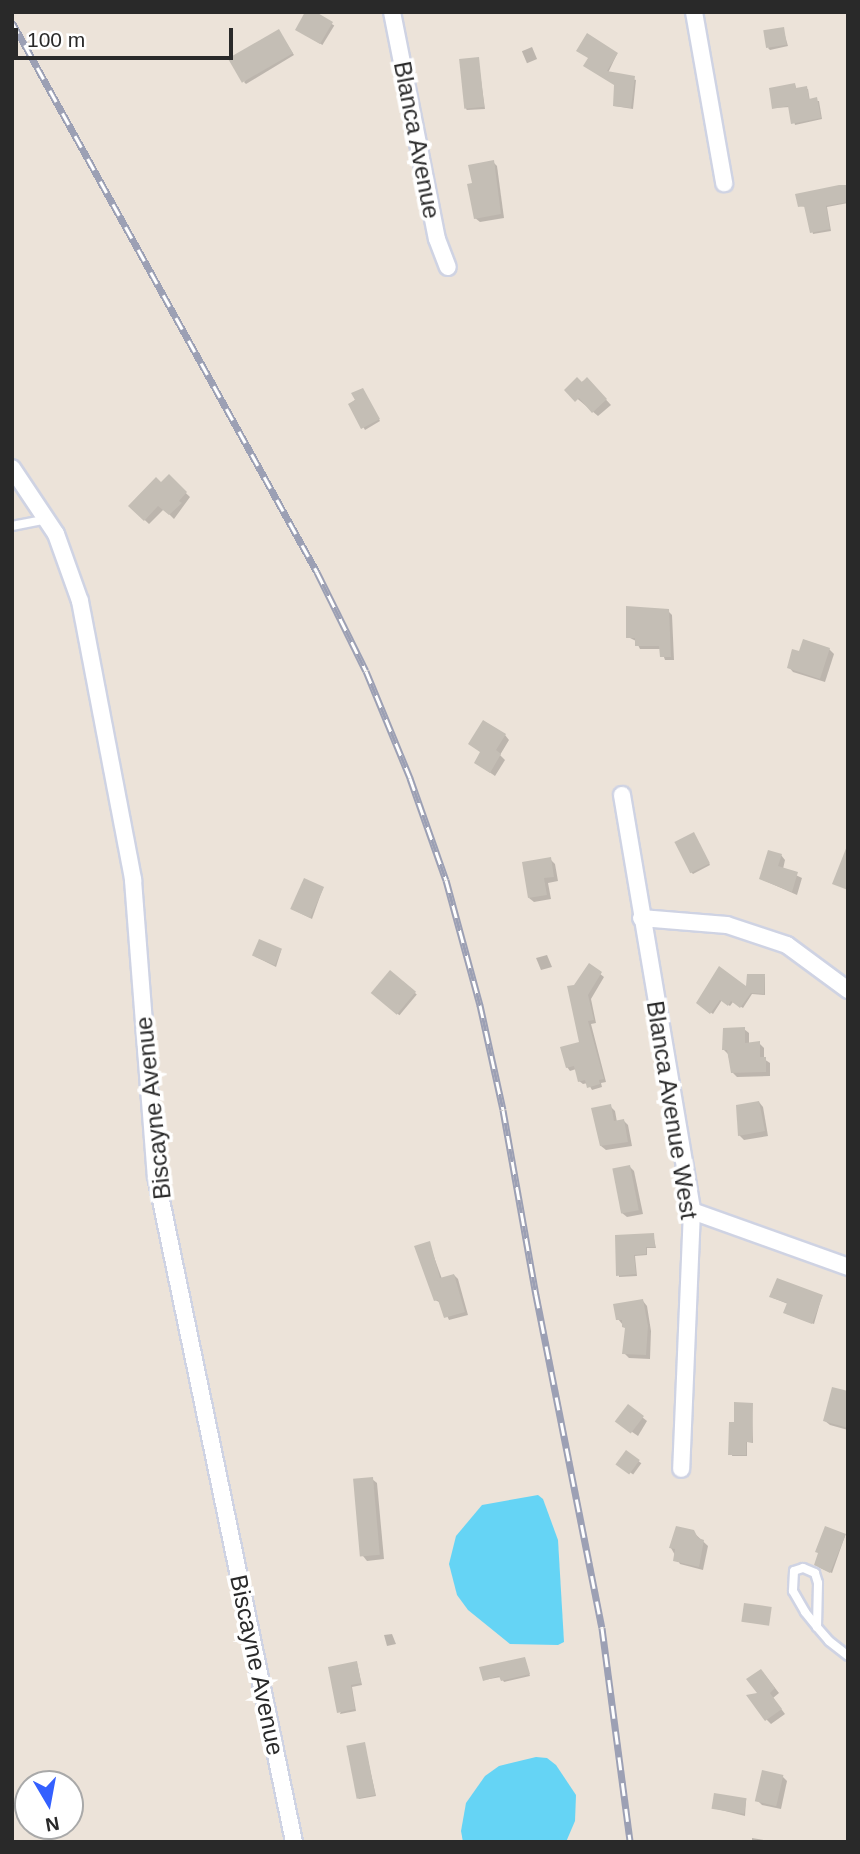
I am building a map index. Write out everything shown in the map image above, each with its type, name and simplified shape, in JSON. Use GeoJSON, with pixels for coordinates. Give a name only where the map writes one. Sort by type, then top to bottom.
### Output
{"type":"FeatureCollection","features":[{"type":"Feature","properties":{"kind":"street","name":"Blanca Avenue"},"geometry":{"type":"LineString","coordinates":[[392,12],[437,239],[448,267]]}},
{"type":"Feature","properties":{"kind":"street"},"geometry":{"type":"LineString","coordinates":[[694,12],[724,183]]}},
{"type":"Feature","properties":{"kind":"street","name":"Biscayne Avenue"},"geometry":{"type":"LineString","coordinates":[[12,468],[56,534],[80,601],[133,880],[156,1176],[294,1842]]}},
{"type":"Feature","properties":{"kind":"street","name":"Blanca Avenue West"},"geometry":{"type":"LineString","coordinates":[[622,795],[692,1211],[681,1469]]}},
{"type":"Feature","properties":{"kind":"street"},"geometry":{"type":"LineString","coordinates":[[641,918],[726,925],[788,945],[848,990]]}},
{"type":"Feature","properties":{"kind":"street"},"geometry":{"type":"LineString","coordinates":[[692,1211],[848,1268]]}},
{"type":"Feature","properties":{"kind":"lane"},"geometry":{"type":"LineString","coordinates":[[12,526],[47,519]]}},
{"type":"Feature","properties":{"kind":"lane"},"geometry":{"type":"LineString","coordinates":[[817,1627],[818,1583],[815,1573],[803,1568],[794,1571],[793,1591],[817,1627],[848,1656]]}},
{"type":"Feature","properties":{"kind":"water"},"geometry":{"type":"Polygon","coordinates":[[[538,1495],[543,1499],[558,1540],[564,1642],[558,1645],[510,1644],[468,1610],[457,1595],[449,1564],[456,1536],[482,1505],[538,1495]]]}},
{"type":"Feature","properties":{"kind":"water"},"geometry":{"type":"Polygon","coordinates":[[[536,1757],[547,1758],[556,1765],[576,1795],[575,1821],[566,1842],[463,1842],[461,1831],[466,1803],[485,1776],[499,1766],[536,1757]]]}},
{"type":"Feature","properties":{"kind":"building"},"geometry":{"type":"Polygon","coordinates":[[[305,12],[316,12],[333,22],[320,44],[295,30],[305,12]]]}},
{"type":"Feature","properties":{"kind":"building"},"geometry":{"type":"Polygon","coordinates":[[[784,27],[787,45],[766,48],[763,30],[784,27]]]}},
{"type":"Feature","properties":{"kind":"building"},"geometry":{"type":"Polygon","coordinates":[[[279,29],[293,53],[242,83],[228,59],[279,29]]]}},
{"type":"Feature","properties":{"kind":"building"},"geometry":{"type":"Polygon","coordinates":[[[587,33],[618,53],[607,71],[635,76],[631,108],[613,106],[614,85],[583,66],[588,58],[576,51],[587,33]]]}},
{"type":"Feature","properties":{"kind":"building"},"geometry":{"type":"Polygon","coordinates":[[[479,57],[484,107],[464,109],[459,59],[479,57]]]}},
{"type":"Feature","properties":{"kind":"building"},"geometry":{"type":"Polygon","coordinates":[[[795,83],[796,88],[807,86],[809,99],[817,97],[821,118],[791,124],[788,106],[772,109],[769,88],[795,83]]]}},
{"type":"Feature","properties":{"kind":"building"},"geometry":{"type":"Polygon","coordinates":[[[494,160],[501,214],[474,219],[467,184],[472,183],[468,165],[494,160]]]}},
{"type":"Feature","properties":{"kind":"building"},"geometry":{"type":"Polygon","coordinates":[[[848,185],[848,202],[826,206],[830,229],[810,233],[804,206],[798,207],[795,194],[848,185]]]}},
{"type":"Feature","properties":{"kind":"building"},"geometry":{"type":"Polygon","coordinates":[[[577,377],[582,382],[587,377],[607,399],[592,413],[579,398],[575,402],[564,390],[577,377]]]}},
{"type":"Feature","properties":{"kind":"building"},"geometry":{"type":"Polygon","coordinates":[[[363,388],[380,419],[361,429],[348,404],[355,400],[351,393],[363,388]]]}},
{"type":"Feature","properties":{"kind":"building"},"geometry":{"type":"Polygon","coordinates":[[[169,474],[187,492],[179,501],[182,503],[169,515],[158,506],[144,521],[128,506],[156,477],[161,482],[169,474]]]}},
{"type":"Feature","properties":{"kind":"building"},"geometry":{"type":"Polygon","coordinates":[[[626,606],[669,609],[671,657],[660,657],[659,646],[635,646],[635,638],[626,638],[626,606]]]}},
{"type":"Feature","properties":{"kind":"building"},"geometry":{"type":"Polygon","coordinates":[[[803,639],[830,648],[820,679],[787,668],[792,649],[799,651],[803,639]]]}},
{"type":"Feature","properties":{"kind":"building"},"geometry":{"type":"Polygon","coordinates":[[[483,720],[506,734],[496,750],[501,754],[490,773],[474,763],[480,752],[468,744],[483,720]]]}},
{"type":"Feature","properties":{"kind":"building"},"geometry":{"type":"Polygon","coordinates":[[[694,832],[710,863],[690,873],[674,842],[694,832]]]}},
{"type":"Feature","properties":{"kind":"building"},"geometry":{"type":"Polygon","coordinates":[[[848,846],[848,890],[832,884],[848,846]]]}},
{"type":"Feature","properties":{"kind":"building"},"geometry":{"type":"Polygon","coordinates":[[[768,850],[782,854],[778,866],[798,872],[792,892],[759,879],[768,850]]]}},
{"type":"Feature","properties":{"kind":"building"},"geometry":{"type":"Polygon","coordinates":[[[551,857],[554,877],[544,878],[547,895],[528,898],[522,862],[551,857]]]}},
{"type":"Feature","properties":{"kind":"building"},"geometry":{"type":"Polygon","coordinates":[[[304,878],[324,887],[310,918],[290,909],[304,878]]]}},
{"type":"Feature","properties":{"kind":"building"},"geometry":{"type":"Polygon","coordinates":[[[259,939],[282,949],[275,965],[252,956],[259,939]]]}},
{"type":"Feature","properties":{"kind":"building"},"geometry":{"type":"Polygon","coordinates":[[[589,963],[602,972],[588,995],[594,1020],[588,1021],[604,1079],[599,1080],[600,1084],[587,1088],[585,1080],[578,1082],[574,1066],[566,1068],[560,1047],[579,1042],[567,986],[574,985],[589,963]]]}},
{"type":"Feature","properties":{"kind":"building"},"geometry":{"type":"Polygon","coordinates":[[[719,966],[746,986],[747,974],[765,974],[764,994],[751,993],[740,1008],[731,1001],[728,1006],[720,1000],[710,1014],[696,1003],[719,966]]]}},
{"type":"Feature","properties":{"kind":"building"},"geometry":{"type":"Polygon","coordinates":[[[390,970],[416,992],[397,1015],[371,993],[390,970]]]}},
{"type":"Feature","properties":{"kind":"building"},"geometry":{"type":"Polygon","coordinates":[[[745,1027],[745,1043],[760,1041],[760,1057],[766,1057],[766,1072],[731,1073],[727,1050],[722,1050],[723,1028],[745,1027]]]}},
{"type":"Feature","properties":{"kind":"building"},"geometry":{"type":"Polygon","coordinates":[[[759,1101],[765,1131],[738,1136],[736,1105],[759,1101]]]}},
{"type":"Feature","properties":{"kind":"building"},"geometry":{"type":"Polygon","coordinates":[[[611,1104],[614,1121],[624,1119],[628,1142],[600,1146],[591,1108],[611,1104]]]}},
{"type":"Feature","properties":{"kind":"building"},"geometry":{"type":"Polygon","coordinates":[[[630,1165],[639,1210],[621,1214],[612,1168],[630,1165]]]}},
{"type":"Feature","properties":{"kind":"building"},"geometry":{"type":"Polygon","coordinates":[[[654,1233],[655,1247],[646,1247],[646,1254],[634,1255],[636,1274],[616,1276],[615,1235],[654,1233]]]}},
{"type":"Feature","properties":{"kind":"building"},"geometry":{"type":"Polygon","coordinates":[[[430,1241],[440,1278],[454,1274],[465,1312],[444,1318],[438,1300],[434,1301],[414,1246],[430,1241]]]}},
{"type":"Feature","properties":{"kind":"building"},"geometry":{"type":"Polygon","coordinates":[[[777,1278],[823,1295],[812,1324],[783,1313],[787,1303],[769,1297],[777,1278]]]}},
{"type":"Feature","properties":{"kind":"building"},"geometry":{"type":"Polygon","coordinates":[[[643,1299],[648,1326],[646,1355],[622,1354],[625,1328],[622,1327],[622,1320],[616,1320],[613,1304],[643,1299]]]}},
{"type":"Feature","properties":{"kind":"building"},"geometry":{"type":"Polygon","coordinates":[[[832,1387],[848,1391],[848,1428],[823,1421],[832,1387]]]}},
{"type":"Feature","properties":{"kind":"building"},"geometry":{"type":"Polygon","coordinates":[[[734,1402],[753,1403],[752,1442],[746,1442],[746,1455],[728,1455],[729,1422],[734,1422],[734,1402]]]}},
{"type":"Feature","properties":{"kind":"building"},"geometry":{"type":"Polygon","coordinates":[[[628,1404],[644,1416],[631,1434],[615,1422],[628,1404]]]}},
{"type":"Feature","properties":{"kind":"building"},"geometry":{"type":"Polygon","coordinates":[[[626,1450],[640,1460],[629,1475],[615,1465],[626,1450]]]}},
{"type":"Feature","properties":{"kind":"building"},"geometry":{"type":"Polygon","coordinates":[[[373,1477],[380,1555],[360,1556],[353,1479],[373,1477]]]}},
{"type":"Feature","properties":{"kind":"building"},"geometry":{"type":"Polygon","coordinates":[[[676,1526],[694,1530],[698,1538],[704,1540],[699,1567],[673,1561],[675,1549],[669,1548],[676,1526]]]}},
{"type":"Feature","properties":{"kind":"building"},"geometry":{"type":"Polygon","coordinates":[[[825,1526],[846,1534],[830,1573],[814,1565],[818,1553],[815,1552],[825,1526]]]}},
{"type":"Feature","properties":{"kind":"building"},"geometry":{"type":"Polygon","coordinates":[[[744,1603],[772,1607],[769,1626],[741,1622],[744,1603]]]}},
{"type":"Feature","properties":{"kind":"building"},"geometry":{"type":"Polygon","coordinates":[[[525,1657],[530,1674],[501,1681],[499,1676],[483,1681],[479,1667],[525,1657]]]}},
{"type":"Feature","properties":{"kind":"building"},"geometry":{"type":"Polygon","coordinates":[[[357,1661],[361,1683],[351,1685],[355,1709],[337,1713],[328,1667],[357,1661]]]}},
{"type":"Feature","properties":{"kind":"building"},"geometry":{"type":"Polygon","coordinates":[[[761,1669],[775,1688],[770,1693],[782,1709],[765,1721],[746,1695],[757,1693],[746,1679],[761,1669]]]}},
{"type":"Feature","properties":{"kind":"building"},"geometry":{"type":"Polygon","coordinates":[[[365,1742],[375,1795],[357,1799],[346,1746],[365,1742]]]}},
{"type":"Feature","properties":{"kind":"building"},"geometry":{"type":"Polygon","coordinates":[[[762,1770],[783,1775],[776,1806],[755,1801],[762,1770]]]}},
{"type":"Feature","properties":{"kind":"building"},"geometry":{"type":"Polygon","coordinates":[[[714,1793],[747,1798],[744,1814],[711,1809],[714,1793]]]}},
{"type":"Feature","properties":{"kind":"railway"},"geometry":{"type":"LineString","coordinates":[[12,22],[317,572],[366,671],[410,778],[446,880],[480,1005],[503,1110],[536,1295],[602,1628],[630,1842]]}}]}
